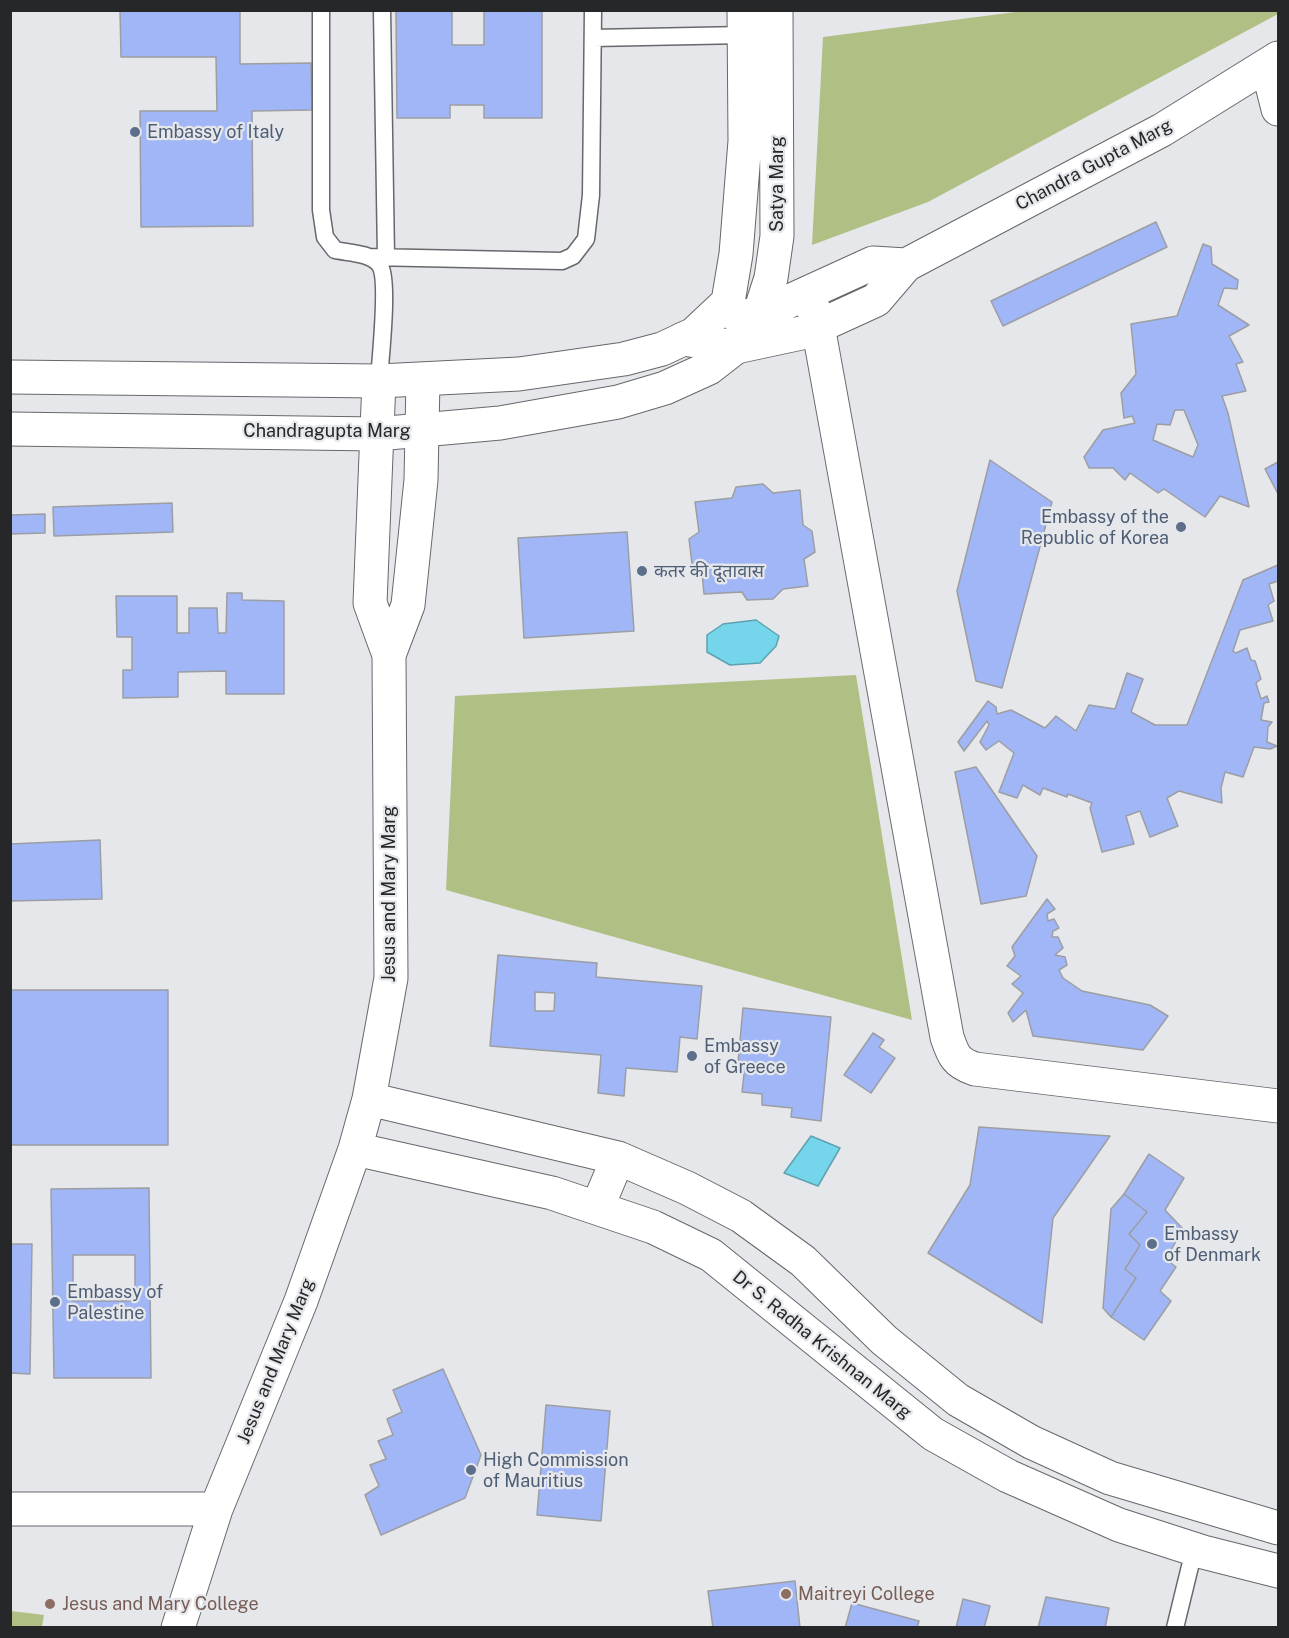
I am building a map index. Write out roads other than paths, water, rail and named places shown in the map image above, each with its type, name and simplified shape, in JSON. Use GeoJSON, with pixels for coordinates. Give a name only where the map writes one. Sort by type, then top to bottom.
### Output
{"type":"FeatureCollection","features":[{"type":"Feature","properties":{"kind":"street","name":"Satya Marg"},"geometry":{"type":"LineString","coordinates":[[736,347],[759,315],[771,278],[777,236],[776,10]]}},
{"type":"Feature","properties":{"kind":"street","name":"Satya Marg"},"geometry":{"type":"LineString","coordinates":[[720,310],[736,254],[745,141],[744,23]]}},
{"type":"Feature","properties":{"kind":"street"},"geometry":{"type":"LineString","coordinates":[[1273,62],[1278,110]]}},
{"type":"Feature","properties":{"kind":"street","name":"Chandra Gupta Marg"},"geometry":{"type":"LineString","coordinates":[[906,265],[1162,130],[1273,62]]}},
{"type":"Feature","properties":{"kind":"street"},"geometry":{"type":"LineString","coordinates":[[10,377],[379,381],[519,374],[624,359],[662,349],[694,334],[720,310],[759,315],[873,263],[906,265]]}},
{"type":"Feature","properties":{"kind":"street"},"geometry":{"type":"LineString","coordinates":[[683,339],[736,347],[776,339],[818,326],[876,300],[906,265]]}},
{"type":"Feature","properties":{"kind":"street"},"geometry":{"type":"LineString","coordinates":[[809,293],[818,326],[947,1037],[952,1053],[962,1065],[975,1069],[1278,1107]]}},
{"type":"Feature","properties":{"kind":"street","name":"Chandragupta Marg"},"geometry":{"type":"LineString","coordinates":[[10,429],[377,434],[500,423],[618,402],[665,388],[709,368],[736,347]]}},
{"type":"Feature","properties":{"kind":"street","name":"Jesus and Mary Marg"},"geometry":{"type":"LineString","coordinates":[[178,1628],[216,1509],[301,1301],[355,1149],[369,1099],[391,978],[389,655],[408,605],[421,480],[423,380]]}},
{"type":"Feature","properties":{"kind":"street"},"geometry":{"type":"LineString","coordinates":[[379,381],[370,603],[389,655]]}},
{"type":"Feature","properties":{"kind":"street"},"geometry":{"type":"LineString","coordinates":[[369,1099],[618,1158],[687,1188],[741,1216],[803,1262],[884,1340],[958,1400],[1031,1442],[1110,1478],[1278,1528]]}},
{"type":"Feature","properties":{"kind":"street","name":"Dr S. Radha Krishnan Marg"},"geometry":{"type":"LineString","coordinates":[[355,1149],[552,1192],[653,1227],[711,1255],[942,1439],[1008,1476],[1119,1525],[1194,1550],[1278,1572]]}},
{"type":"Feature","properties":{"kind":"street"},"geometry":{"type":"LineString","coordinates":[[597,1208],[618,1158]]}},
{"type":"Feature","properties":{"kind":"street"},"geometry":{"type":"LineString","coordinates":[[10,1509],[216,1509]]}},
{"type":"Feature","properties":{"kind":"lane"},"geometry":{"type":"LineString","coordinates":[[321,10],[321,210],[325,237],[335,250],[378,257],[562,261],[579,251],[586,239],[591,195],[593,10]]}},
{"type":"Feature","properties":{"kind":"lane"},"geometry":{"type":"LineString","coordinates":[[379,381],[385,283],[378,257],[382,10]]}},
{"type":"Feature","properties":{"kind":"lane"},"geometry":{"type":"LineString","coordinates":[[593,38],[744,23]]}},
{"type":"Feature","properties":{"kind":"lane"},"geometry":{"type":"LineString","coordinates":[[1175,1628],[1194,1550]]}},
{"type":"Feature","properties":{"kind":"water"},"geometry":{"type":"Polygon","coordinates":[[[756,620],[779,636],[776,646],[760,663],[730,665],[707,652],[707,635],[723,624],[756,620]]]}},
{"type":"Feature","properties":{"kind":"water"},"geometry":{"type":"Polygon","coordinates":[[[811,1136],[840,1148],[818,1186],[784,1173],[811,1136]]]}},
{"type":"Feature","properties":{"kind":"place","name":"Embassy of Italy"},"geometry":{"type":"Point","coordinates":[135,132]}},
{"type":"Feature","properties":{"kind":"place","name":"Embassy of the Republic of Korea"},"geometry":{"type":"Point","coordinates":[1181,527]}},
{"type":"Feature","properties":{"kind":"place","name":"कतर की दूतावास"},"geometry":{"type":"Point","coordinates":[642,571]}},
{"type":"Feature","properties":{"kind":"place","name":"Embassy of Greece"},"geometry":{"type":"Point","coordinates":[692,1056]}},
{"type":"Feature","properties":{"kind":"place","name":"Embassy of Denmark"},"geometry":{"type":"Point","coordinates":[1152,1244]}},
{"type":"Feature","properties":{"kind":"place","name":"Embassy of Palestine"},"geometry":{"type":"Point","coordinates":[55,1302]}},
{"type":"Feature","properties":{"kind":"place","name":"High Commission of Mauritius"},"geometry":{"type":"Point","coordinates":[471,1470]}},
{"type":"Feature","properties":{"kind":"place","name":"Maitreyi College"},"geometry":{"type":"Point","coordinates":[786,1594]}},
{"type":"Feature","properties":{"kind":"place","name":"Jesus and Mary College"},"geometry":{"type":"Point","coordinates":[50,1604]}}]}
